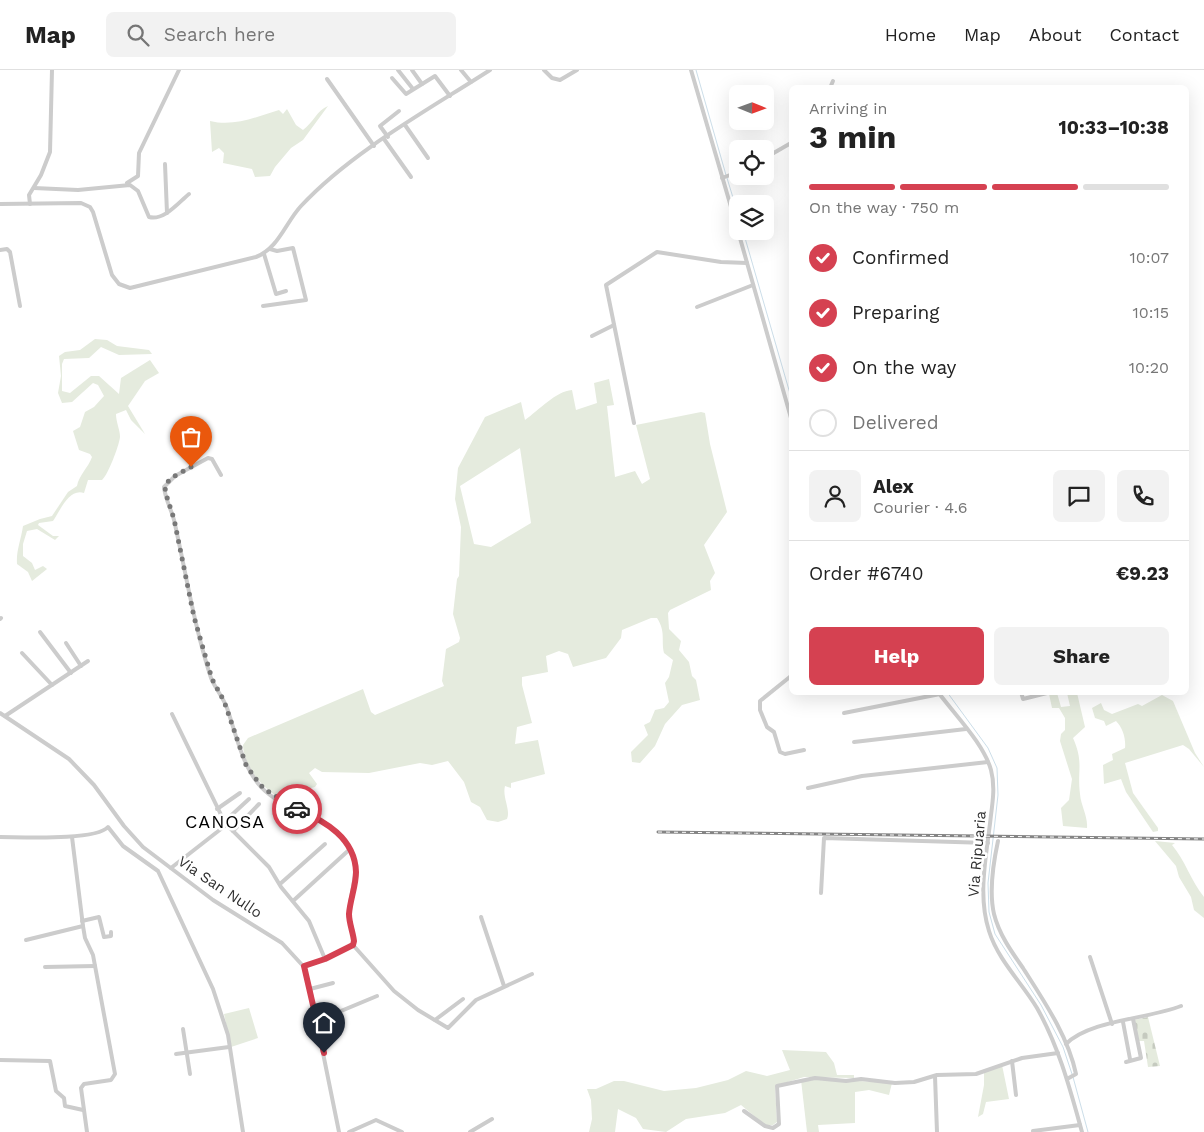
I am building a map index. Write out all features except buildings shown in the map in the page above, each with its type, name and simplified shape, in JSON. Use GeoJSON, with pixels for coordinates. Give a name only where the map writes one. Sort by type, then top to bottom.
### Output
{"type":"FeatureCollection","features":[{"type":"Feature","properties":{"kind":"street"},"geometry":{"type":"LineString","coordinates":[[30,204],[29,195],[50,152],[52,70]]}},
{"type":"Feature","properties":{"kind":"street"},"geometry":{"type":"LineString","coordinates":[[34,188],[78,190],[124,184],[135,180],[138,176],[139,153],[179,70]]}},
{"type":"Feature","properties":{"kind":"street"},"geometry":{"type":"LineString","coordinates":[[398,70],[413,89]]}},
{"type":"Feature","properties":{"kind":"street"},"geometry":{"type":"LineString","coordinates":[[412,70],[422,84]]}},
{"type":"Feature","properties":{"kind":"street"},"geometry":{"type":"LineString","coordinates":[[461,70],[471,82]]}},
{"type":"Feature","properties":{"kind":"street"},"geometry":{"type":"LineString","coordinates":[[0,204],[81,203],[90,208],[112,275],[120,284],[130,288],[264,254],[270,249],[301,206],[342,167],[490,70]]}},
{"type":"Feature","properties":{"kind":"street"},"geometry":{"type":"LineString","coordinates":[[544,70],[552,78],[560,80],[577,70]]}},
{"type":"Feature","properties":{"kind":"street"},"geometry":{"type":"LineString","coordinates":[[691,70],[729,201]]}},
{"type":"Feature","properties":{"kind":"street"},"geometry":{"type":"LineString","coordinates":[[392,78],[406,94],[435,76],[450,96]]}},
{"type":"Feature","properties":{"kind":"street"},"geometry":{"type":"LineString","coordinates":[[327,79],[374,146]]}},
{"type":"Feature","properties":{"kind":"street"},"geometry":{"type":"LineString","coordinates":[[399,111],[380,126],[411,177]]}},
{"type":"Feature","properties":{"kind":"street"},"geometry":{"type":"LineString","coordinates":[[404,125],[428,158]]}},
{"type":"Feature","properties":{"kind":"street"},"geometry":{"type":"LineString","coordinates":[[774,153],[789,144]]}},
{"type":"Feature","properties":{"kind":"street"},"geometry":{"type":"LineString","coordinates":[[165,164],[167,213]]}},
{"type":"Feature","properties":{"kind":"street"},"geometry":{"type":"LineString","coordinates":[[722,178],[729,175]]}},
{"type":"Feature","properties":{"kind":"street"},"geometry":{"type":"LineString","coordinates":[[124,184],[134,186],[149,217],[158,217],[167,213],[189,194]]}},
{"type":"Feature","properties":{"kind":"street"},"geometry":{"type":"LineString","coordinates":[[740,240],[789,411]]}},
{"type":"Feature","properties":{"kind":"street"},"geometry":{"type":"LineString","coordinates":[[263,306],[306,300],[293,248],[277,251],[270,249]]}},
{"type":"Feature","properties":{"kind":"street"},"geometry":{"type":"LineString","coordinates":[[0,250],[7,249],[10,252],[20,306]]}},
{"type":"Feature","properties":{"kind":"street"},"geometry":{"type":"LineString","coordinates":[[634,423],[606,285],[652,253],[662,252],[721,262],[746,263]]}},
{"type":"Feature","properties":{"kind":"street"},"geometry":{"type":"LineString","coordinates":[[264,254],[276,294],[286,291]]}},
{"type":"Feature","properties":{"kind":"street"},"geometry":{"type":"LineString","coordinates":[[697,307],[753,285]]}},
{"type":"Feature","properties":{"kind":"street"},"geometry":{"type":"LineString","coordinates":[[592,336],[614,324]]}},
{"type":"Feature","properties":{"kind":"street"},"geometry":{"type":"LineString","coordinates":[[220,475],[212,459],[208,458],[175,476],[164,487],[174,519],[194,617],[212,679],[224,701],[246,765],[260,786],[288,805],[322,821],[335,830],[350,850],[356,873],[350,912],[353,945],[394,991],[418,1010],[448,1028],[476,1000],[532,974]]}},
{"type":"Feature","properties":{"kind":"street"},"geometry":{"type":"LineString","coordinates":[[40,632],[71,673]]}},
{"type":"Feature","properties":{"kind":"street"},"geometry":{"type":"LineString","coordinates":[[66,643],[81,666]]}},
{"type":"Feature","properties":{"kind":"street"},"geometry":{"type":"LineString","coordinates":[[22,653],[52,685]]}},
{"type":"Feature","properties":{"kind":"street"},"geometry":{"type":"LineString","coordinates":[[5,716],[88,662]]}},
{"type":"Feature","properties":{"kind":"street"},"geometry":{"type":"LineString","coordinates":[[789,678],[762,698],[759,707],[767,727],[774,732],[780,752],[783,754],[804,750]]}},
{"type":"Feature","properties":{"kind":"street"},"geometry":{"type":"LineString","coordinates":[[844,713],[930,695]]}},
{"type":"Feature","properties":{"kind":"street","name":"Via Ripuaria"},"geometry":{"type":"LineString","coordinates":[[940,695],[988,762],[993,785],[983,895],[990,933],[998,951],[1036,1007],[1071,1078],[1082,1132]]}},
{"type":"Feature","properties":{"kind":"street"},"geometry":{"type":"LineString","coordinates":[[1022,695],[1023,699],[1039,695]]}},
{"type":"Feature","properties":{"kind":"street","name":"Via San Nullo"},"geometry":{"type":"LineString","coordinates":[[0,713],[69,759],[94,785],[134,839],[213,900],[282,942],[304,966],[339,1132]]}},
{"type":"Feature","properties":{"kind":"street"},"geometry":{"type":"LineString","coordinates":[[172,714],[224,822],[269,867],[309,921],[325,959]]}},
{"type":"Feature","properties":{"kind":"street"},"geometry":{"type":"LineString","coordinates":[[854,742],[966,729]]}},
{"type":"Feature","properties":{"kind":"street"},"geometry":{"type":"LineString","coordinates":[[808,788],[862,776],[988,762]]}},
{"type":"Feature","properties":{"kind":"street"},"geometry":{"type":"LineString","coordinates":[[217,809],[240,793]]}},
{"type":"Feature","properties":{"kind":"street"},"geometry":{"type":"LineString","coordinates":[[224,822],[249,799]]}},
{"type":"Feature","properties":{"kind":"street"},"geometry":{"type":"LineString","coordinates":[[233,831],[259,804]]}},
{"type":"Feature","properties":{"kind":"street"},"geometry":{"type":"LineString","coordinates":[[171,868],[225,827],[224,822]]}},
{"type":"Feature","properties":{"kind":"street"},"geometry":{"type":"LineString","coordinates":[[0,838],[72,837],[104,830],[108,827],[123,846],[158,871],[218,998],[230,1046],[243,1132]]}},
{"type":"Feature","properties":{"kind":"street"},"geometry":{"type":"LineString","coordinates":[[72,837],[82,921],[95,966],[115,1077],[111,1080],[82,1085],[83,1110],[87,1132]]}},
{"type":"Feature","properties":{"kind":"street"},"geometry":{"type":"LineString","coordinates":[[821,893],[824,838],[988,843]]}},
{"type":"Feature","properties":{"kind":"street"},"geometry":{"type":"LineString","coordinates":[[998,842],[992,888],[997,924],[1006,943],[1048,1009],[1066,1044],[1076,1072],[1071,1078]]}},
{"type":"Feature","properties":{"kind":"street"},"geometry":{"type":"LineString","coordinates":[[280,884],[325,844]]}},
{"type":"Feature","properties":{"kind":"street"},"geometry":{"type":"LineString","coordinates":[[293,901],[350,850]]}},
{"type":"Feature","properties":{"kind":"street"},"geometry":{"type":"LineString","coordinates":[[82,921],[99,917],[104,937],[111,936],[111,932]]}},
{"type":"Feature","properties":{"kind":"street"},"geometry":{"type":"LineString","coordinates":[[480,917],[504,986]]}},
{"type":"Feature","properties":{"kind":"street"},"geometry":{"type":"LineString","coordinates":[[26,940],[83,926]]}},
{"type":"Feature","properties":{"kind":"street"},"geometry":{"type":"LineString","coordinates":[[304,966],[325,959],[353,945]]}},
{"type":"Feature","properties":{"kind":"street"},"geometry":{"type":"LineString","coordinates":[[1090,957],[1112,1024]]}},
{"type":"Feature","properties":{"kind":"street"},"geometry":{"type":"LineString","coordinates":[[45,967],[95,966]]}},
{"type":"Feature","properties":{"kind":"street"},"geometry":{"type":"LineString","coordinates":[[310,989],[333,983]]}},
{"type":"Feature","properties":{"kind":"street"},"geometry":{"type":"LineString","coordinates":[[317,1021],[377,996]]}},
{"type":"Feature","properties":{"kind":"street"},"geometry":{"type":"LineString","coordinates":[[435,1020],[463,999]]}},
{"type":"Feature","properties":{"kind":"street"},"geometry":{"type":"LineString","coordinates":[[1066,1044],[1082,1032],[1157,1015],[1181,1006]]}},
{"type":"Feature","properties":{"kind":"street"},"geometry":{"type":"LineString","coordinates":[[1126,1062],[1141,1058],[1133,1019]]}},
{"type":"Feature","properties":{"kind":"street"},"geometry":{"type":"LineString","coordinates":[[1123,1022],[1130,1059]]}},
{"type":"Feature","properties":{"kind":"street"},"geometry":{"type":"LineString","coordinates":[[183,1029],[190,1074]]}},
{"type":"Feature","properties":{"kind":"street"},"geometry":{"type":"LineString","coordinates":[[176,1054],[230,1046]]}},
{"type":"Feature","properties":{"kind":"street"},"geometry":{"type":"LineString","coordinates":[[744,1111],[764,1126],[773,1128],[779,1124],[777,1086],[815,1078],[846,1081],[861,1079],[895,1083],[914,1082],[935,1076],[976,1074],[1012,1061],[1058,1053]]}},
{"type":"Feature","properties":{"kind":"street"},"geometry":{"type":"LineString","coordinates":[[0,1060],[50,1061],[56,1092],[64,1098],[65,1106],[83,1110]]}},
{"type":"Feature","properties":{"kind":"street"},"geometry":{"type":"LineString","coordinates":[[1012,1061],[1016,1095]]}},
{"type":"Feature","properties":{"kind":"street"},"geometry":{"type":"LineString","coordinates":[[935,1076],[936,1132]]}},
{"type":"Feature","properties":{"kind":"street"},"geometry":{"type":"LineString","coordinates":[[470,1132],[492,1119]]}},
{"type":"Feature","properties":{"kind":"street"},"geometry":{"type":"LineString","coordinates":[[349,1132],[376,1120],[402,1132]]}},
{"type":"Feature","properties":{"kind":"street"},"geometry":{"type":"LineString","coordinates":[[1033,1131],[1080,1125]]}},
{"type":"Feature","properties":{"kind":"green space"},"geometry":{"type":"Polygon","coordinates":[[[328,106],[303,140],[291,148],[270,176],[255,177],[252,169],[223,163],[224,153],[219,148],[212,152],[210,121],[219,123],[236,122],[279,110],[283,114],[287,109],[296,125],[303,130],[321,110],[328,106]]]}},
{"type":"Feature","properties":{"kind":"green space"},"geometry":{"type":"Polygon","coordinates":[[[95,339],[107,340],[117,346],[149,350],[152,354],[119,355],[101,347],[89,358],[64,359],[62,364],[62,391],[70,393],[91,376],[99,376],[119,394],[121,378],[150,360],[159,373],[145,381],[128,406],[145,434],[131,420],[126,410],[116,414],[120,437],[118,447],[102,480],[88,480],[84,493],[79,492],[69,497],[53,521],[39,523],[38,525],[53,536],[59,536],[55,540],[37,529],[27,531],[23,544],[23,556],[32,563],[35,570],[43,566],[47,569],[32,581],[28,572],[17,564],[23,526],[52,516],[68,492],[77,486],[92,457],[90,454],[79,450],[73,431],[80,427],[85,412],[94,407],[104,396],[98,385],[93,383],[72,402],[62,403],[58,393],[61,376],[59,356],[65,352],[80,350],[95,339]]]}},
{"type":"Feature","properties":{"kind":"green space"},"geometry":{"type":"Polygon","coordinates":[[[609,379],[614,405],[607,406],[615,477],[635,471],[642,484],[650,479],[636,425],[701,412],[705,413],[710,444],[727,512],[704,545],[715,573],[710,581],[711,590],[670,610],[668,613],[669,629],[681,641],[679,650],[689,662],[692,676],[696,680],[700,700],[682,705],[665,724],[655,746],[640,763],[632,762],[631,752],[648,735],[644,725],[650,722],[655,710],[664,708],[669,702],[665,683],[669,677],[673,660],[664,653],[660,623],[657,618],[651,618],[622,630],[621,638],[606,658],[573,667],[568,654],[559,651],[546,656],[548,672],[522,677],[522,685],[532,723],[517,727],[515,744],[538,740],[545,774],[511,783],[511,788],[505,786],[507,819],[498,822],[487,820],[480,807],[471,802],[464,782],[448,761],[432,765],[420,763],[369,773],[322,772],[315,768],[309,773],[317,784],[315,787],[276,796],[258,780],[249,767],[243,745],[248,738],[363,689],[371,712],[375,715],[444,686],[442,681],[446,649],[459,642],[460,638],[453,614],[457,579],[459,576],[461,527],[455,499],[458,468],[485,417],[521,402],[525,420],[554,397],[572,390],[576,410],[597,403],[594,383],[609,379]],[[520,448],[460,486],[474,544],[491,547],[531,523],[520,448]]]}},
{"type":"Feature","properties":{"kind":"green space"},"geometry":{"type":"Polygon","coordinates":[[[1049,695],[1058,695],[1061,707],[1070,706],[1067,695],[1077,695],[1085,727],[1073,738],[1079,760],[1079,786],[1087,828],[1063,826],[1061,808],[1069,800],[1072,779],[1060,741],[1061,734],[1065,730],[1065,718],[1059,708],[1052,708],[1049,695]]]}},
{"type":"Feature","properties":{"kind":"green space"},"geometry":{"type":"Polygon","coordinates":[[[1162,695],[1173,701],[1195,753],[1204,767],[1189,749],[1183,745],[1125,763],[1133,793],[1158,828],[1158,831],[1153,832],[1126,792],[1121,779],[1104,784],[1103,765],[1113,760],[1112,754],[1125,748],[1124,737],[1116,721],[1106,726],[1104,721],[1095,718],[1092,708],[1101,703],[1104,710],[1112,714],[1138,704],[1142,706],[1162,695]]]}},
{"type":"Feature","properties":{"kind":"green space"},"geometry":{"type":"Polygon","coordinates":[[[1155,841],[1175,843],[1172,845],[1204,897],[1204,918],[1194,910],[1191,897],[1179,877],[1176,866],[1155,841]]]}},
{"type":"Feature","properties":{"kind":"green space"},"geometry":{"type":"Polygon","coordinates":[[[249,1008],[258,1038],[231,1047],[224,1014],[249,1008]]]}},
{"type":"Feature","properties":{"kind":"green space"},"geometry":{"type":"Polygon","coordinates":[[[1148,1017],[1160,1066],[1148,1067],[1144,1041],[1139,1041],[1134,1020],[1148,1017]]]}},
{"type":"Feature","properties":{"kind":"green space"},"geometry":{"type":"Polygon","coordinates":[[[782,1050],[826,1052],[834,1063],[837,1075],[854,1075],[854,1078],[804,1077],[775,1086],[777,1122],[773,1125],[765,1125],[741,1105],[725,1113],[686,1119],[666,1132],[643,1129],[636,1118],[618,1109],[615,1132],[589,1132],[592,1119],[591,1100],[587,1089],[596,1089],[614,1081],[624,1081],[664,1091],[696,1088],[728,1080],[746,1071],[767,1076],[790,1070],[782,1050]]]}},
{"type":"Feature","properties":{"kind":"green space"},"geometry":{"type":"Polygon","coordinates":[[[1002,1065],[1009,1099],[986,1102],[983,1114],[978,1117],[984,1085],[984,1072],[1002,1065]]]}},
{"type":"Feature","properties":{"kind":"green space"},"geometry":{"type":"Polygon","coordinates":[[[807,1078],[892,1083],[889,1095],[869,1090],[855,1092],[855,1123],[818,1125],[819,1132],[807,1132],[801,1080],[807,1078]]]}},
{"type":"Feature","properties":{"kind":"waterway"},"geometry":{"type":"LineString","coordinates":[[696,70],[726,175]]}},
{"type":"Feature","properties":{"kind":"waterway"},"geometry":{"type":"LineString","coordinates":[[727,178],[732,195]]}},
{"type":"Feature","properties":{"kind":"waterway"},"geometry":{"type":"LineString","coordinates":[[746,240],[789,390]]}},
{"type":"Feature","properties":{"kind":"waterway"},"geometry":{"type":"LineString","coordinates":[[949,695],[988,748],[997,768],[998,795],[988,883],[989,912],[995,934],[1041,1005],[1063,1047],[1072,1074]]}},
{"type":"Feature","properties":{"kind":"waterway"},"geometry":{"type":"LineString","coordinates":[[1073,1077],[1088,1132]]}},
{"type":"Feature","properties":{"kind":"railway"},"geometry":{"type":"LineString","coordinates":[[658,832],[1204,839]]}},
{"type":"Feature","properties":{"kind":"way so far"},"geometry":{"type":"LineString","coordinates":[[191,467],[171,478],[164,487],[174,519],[194,617],[212,679],[228,710],[235,736],[243,751],[246,765],[260,786],[297,809]]}},
{"type":"Feature","properties":{"kind":"district","name":"CANOSA"},"geometry":{"type":"Point","coordinates":[225,822]}},
{"type":"Feature","properties":{"kind":"route"},"geometry":{"type":"LineString","coordinates":[[297,809],[313,815],[335,830],[344,840],[353,856],[356,873],[350,912],[353,945],[325,959],[304,966],[324,1053]]}}]}
